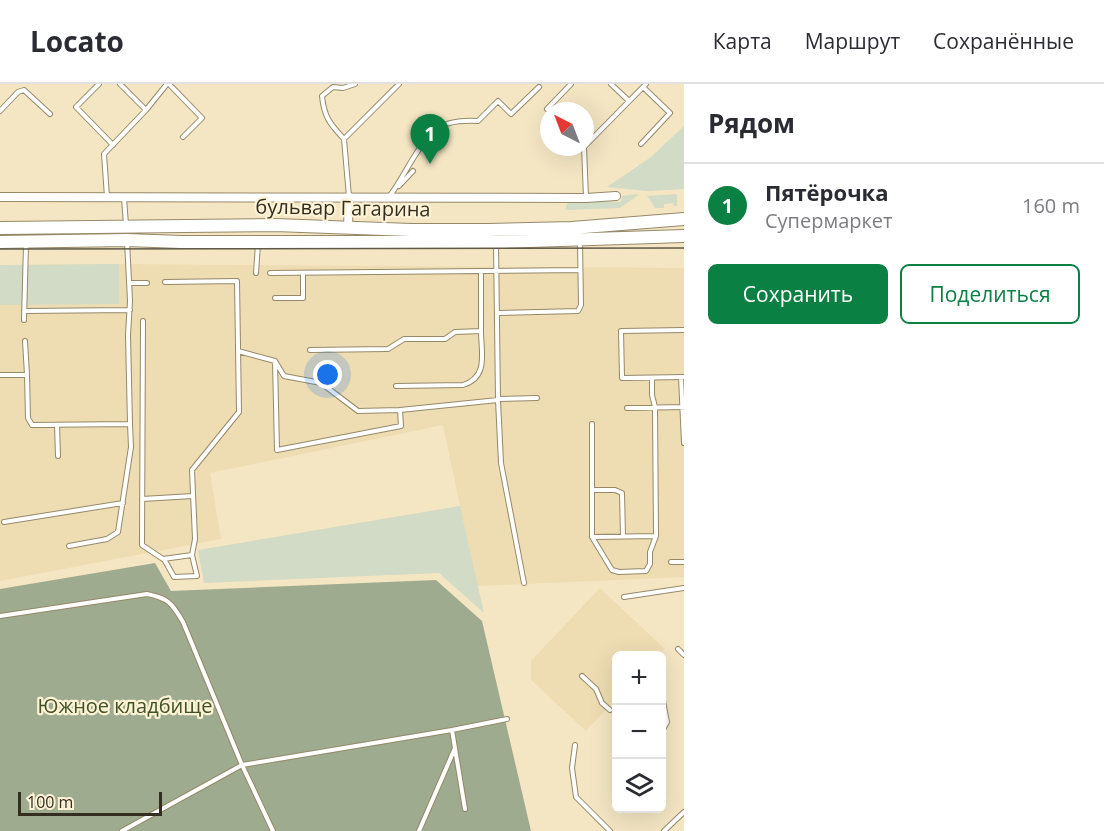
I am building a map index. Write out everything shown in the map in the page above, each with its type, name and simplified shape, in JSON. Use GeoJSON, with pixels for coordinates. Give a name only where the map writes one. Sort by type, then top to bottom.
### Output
{"type":"FeatureCollection","features":[{"type":"Feature","properties":{"kind":"main road","name":"бульвар Гагарина"},"geometry":{"type":"LineString","coordinates":[[0,242],[127,240],[258,242],[498,236],[684,219]]}},
{"type":"Feature","properties":{"kind":"main road","name":"бульвар Гагарина"},"geometry":{"type":"LineString","coordinates":[[0,228],[275,225],[580,239],[684,236]]}},
{"type":"Feature","properties":{"kind":"main road"},"geometry":{"type":"LineString","coordinates":[[26,227],[26,241]]}},
{"type":"Feature","properties":{"kind":"street"},"geometry":{"type":"LineString","coordinates":[[0,197],[391,195],[586,198],[616,196]]}},
{"type":"Feature","properties":{"kind":"street"},"geometry":{"type":"LineString","coordinates":[[348,228],[349,197]]}},
{"type":"Feature","properties":{"kind":"lane"},"geometry":{"type":"LineString","coordinates":[[99,84],[76,107],[113,145]]}},
{"type":"Feature","properties":{"kind":"lane"},"geometry":{"type":"LineString","coordinates":[[120,84],[146,110]]}},
{"type":"Feature","properties":{"kind":"lane"},"geometry":{"type":"LineString","coordinates":[[107,197],[104,154],[168,84],[202,118],[183,137]]}},
{"type":"Feature","properties":{"kind":"lane"},"geometry":{"type":"LineString","coordinates":[[349,197],[344,139],[327,118],[322,96],[333,87],[343,88],[355,84]]}},
{"type":"Feature","properties":{"kind":"lane"},"geometry":{"type":"LineString","coordinates":[[344,139],[399,84]]}},
{"type":"Feature","properties":{"kind":"lane"},"geometry":{"type":"LineString","coordinates":[[554,102],[571,84]]}},
{"type":"Feature","properties":{"kind":"lane"},"geometry":{"type":"LineString","coordinates":[[611,84],[629,101]]}},
{"type":"Feature","properties":{"kind":"lane"},"geometry":{"type":"LineString","coordinates":[[594,138],[645,85],[670,113],[641,144]]}},
{"type":"Feature","properties":{"kind":"lane"},"geometry":{"type":"LineString","coordinates":[[391,195],[424,144],[441,126],[466,120],[478,121],[498,101],[511,114],[539,87]]}},
{"type":"Feature","properties":{"kind":"lane"},"geometry":{"type":"LineString","coordinates":[[0,111],[18,92],[24,90],[50,114]]}},
{"type":"Feature","properties":{"kind":"lane"},"geometry":{"type":"LineString","coordinates":[[585,156],[586,198]]}},
{"type":"Feature","properties":{"kind":"lane"},"geometry":{"type":"LineString","coordinates":[[391,195],[413,171]]}},
{"type":"Feature","properties":{"kind":"lane"},"geometry":{"type":"LineString","coordinates":[[69,546],[113,536],[118,532],[123,503],[131,447],[128,335],[130,283],[124,198]]}},
{"type":"Feature","properties":{"kind":"lane"},"geometry":{"type":"LineString","coordinates":[[498,236],[496,271],[501,463],[524,583]]}},
{"type":"Feature","properties":{"kind":"lane"},"geometry":{"type":"LineString","coordinates":[[497,313],[578,311],[581,305],[580,239]]}},
{"type":"Feature","properties":{"kind":"lane"},"geometry":{"type":"LineString","coordinates":[[24,320],[26,241]]}},
{"type":"Feature","properties":{"kind":"lane"},"geometry":{"type":"LineString","coordinates":[[256,273],[258,242]]}},
{"type":"Feature","properties":{"kind":"lane"},"geometry":{"type":"LineString","coordinates":[[270,273],[579,270]]}},
{"type":"Feature","properties":{"kind":"lane"},"geometry":{"type":"LineString","coordinates":[[396,386],[464,386],[472,383],[479,376],[481,369],[481,271]]}},
{"type":"Feature","properties":{"kind":"lane"},"geometry":{"type":"LineString","coordinates":[[275,298],[303,298],[303,273]]}},
{"type":"Feature","properties":{"kind":"lane"},"geometry":{"type":"LineString","coordinates":[[143,321],[142,545],[164,559],[174,577],[197,576],[192,555],[195,539],[192,470],[239,412],[237,281],[165,282]]}},
{"type":"Feature","properties":{"kind":"lane"},"geometry":{"type":"LineString","coordinates":[[130,283],[147,283]]}},
{"type":"Feature","properties":{"kind":"lane"},"geometry":{"type":"LineString","coordinates":[[24,311],[130,310]]}},
{"type":"Feature","properties":{"kind":"lane"},"geometry":{"type":"LineString","coordinates":[[310,350],[388,349],[404,339],[445,339],[455,332],[481,330]]}},
{"type":"Feature","properties":{"kind":"lane"},"geometry":{"type":"LineString","coordinates":[[684,330],[621,331],[622,378],[682,377],[684,443]]}},
{"type":"Feature","properties":{"kind":"lane"},"geometry":{"type":"LineString","coordinates":[[25,341],[29,422],[35,426],[130,423]]}},
{"type":"Feature","properties":{"kind":"lane"},"geometry":{"type":"LineString","coordinates":[[238,351],[275,361],[284,376],[321,384],[358,411],[400,410],[537,398]]}},
{"type":"Feature","properties":{"kind":"lane"},"geometry":{"type":"LineString","coordinates":[[275,361],[277,450],[401,426],[400,410]]}},
{"type":"Feature","properties":{"kind":"lane"},"geometry":{"type":"LineString","coordinates":[[0,375],[27,375]]}},
{"type":"Feature","properties":{"kind":"lane"},"geometry":{"type":"LineString","coordinates":[[592,423],[592,537],[612,570],[643,572],[649,568],[650,552],[656,536],[655,407],[652,378]]}},
{"type":"Feature","properties":{"kind":"lane"},"geometry":{"type":"LineString","coordinates":[[627,408],[684,407]]}},
{"type":"Feature","properties":{"kind":"lane"},"geometry":{"type":"LineString","coordinates":[[57,425],[58,456]]}},
{"type":"Feature","properties":{"kind":"lane"},"geometry":{"type":"LineString","coordinates":[[592,490],[615,489],[622,493],[623,537]]}},
{"type":"Feature","properties":{"kind":"lane"},"geometry":{"type":"LineString","coordinates":[[142,499],[193,496]]}},
{"type":"Feature","properties":{"kind":"lane"},"geometry":{"type":"LineString","coordinates":[[4,522],[123,503]]}},
{"type":"Feature","properties":{"kind":"lane"},"geometry":{"type":"LineString","coordinates":[[592,537],[656,536]]}},
{"type":"Feature","properties":{"kind":"lane"},"geometry":{"type":"LineString","coordinates":[[164,559],[192,555]]}},
{"type":"Feature","properties":{"kind":"lane"},"geometry":{"type":"LineString","coordinates":[[671,562],[684,562]]}},
{"type":"Feature","properties":{"kind":"lane"},"geometry":{"type":"LineString","coordinates":[[624,597],[684,588]]}},
{"type":"Feature","properties":{"kind":"lane"},"geometry":{"type":"LineString","coordinates":[[0,616],[147,594],[170,602],[183,622],[242,765],[273,831]]}},
{"type":"Feature","properties":{"kind":"lane"},"geometry":{"type":"LineString","coordinates":[[678,649],[684,655]]}},
{"type":"Feature","properties":{"kind":"lane"},"geometry":{"type":"LineString","coordinates":[[582,676],[596,689],[602,703],[609,710]]}},
{"type":"Feature","properties":{"kind":"lane"},"geometry":{"type":"LineString","coordinates":[[122,831],[242,765],[507,719]]}},
{"type":"Feature","properties":{"kind":"lane"},"geometry":{"type":"LineString","coordinates":[[452,730],[465,809]]}},
{"type":"Feature","properties":{"kind":"lane"},"geometry":{"type":"LineString","coordinates":[[575,745],[572,768],[576,797],[610,831]]}},
{"type":"Feature","properties":{"kind":"lane"},"geometry":{"type":"LineString","coordinates":[[419,831],[455,748]]}},
{"type":"Feature","properties":{"kind":"lane"},"geometry":{"type":"LineString","coordinates":[[664,831],[684,812]]}},
{"type":"Feature","properties":{"kind":"shaded area"},"geometry":{"type":"Polygon","coordinates":[[[0,265],[684,268],[684,577],[477,586],[443,425],[210,473],[221,539],[0,581],[0,265]]]}},
{"type":"Feature","properties":{"kind":"shaded area"},"geometry":{"type":"Polygon","coordinates":[[[600,588],[665,649],[663,651],[612,651],[612,703],[586,731],[531,680],[531,661],[600,588]]]}},
{"type":"Feature","properties":{"kind":"green space"},"geometry":{"type":"Polygon","coordinates":[[[684,126],[684,189],[648,191],[607,187],[651,157],[684,126]]]}},
{"type":"Feature","properties":{"kind":"green space"},"geometry":{"type":"Polygon","coordinates":[[[637,194],[620,208],[565,210],[568,201],[621,202],[622,196],[637,194]]]}},
{"type":"Feature","properties":{"kind":"green space"},"geometry":{"type":"Polygon","coordinates":[[[677,194],[677,206],[673,203],[664,204],[664,208],[655,208],[647,196],[677,194]]]}},
{"type":"Feature","properties":{"kind":"green space"},"geometry":{"type":"Polygon","coordinates":[[[119,264],[119,304],[0,305],[0,265],[119,264]]]}},
{"type":"Feature","properties":{"kind":"green space"},"geometry":{"type":"Polygon","coordinates":[[[460,506],[484,613],[439,573],[204,583],[198,550],[460,506]]]}},
{"type":"Feature","properties":{"kind":"green space","name":"Южное кладбище"},"geometry":{"type":"Polygon","coordinates":[[[155,563],[171,591],[436,580],[482,621],[531,831],[0,831],[0,589],[155,563]]]}},
{"type":"Feature","properties":{"kind":"tram line"},"geometry":{"type":"LineString","coordinates":[[0,249],[684,248]]}},
{"type":"Feature","properties":{"kind":"place","name":"Пятёрочка"},"geometry":{"type":"Point","coordinates":[430,164]}}]}
